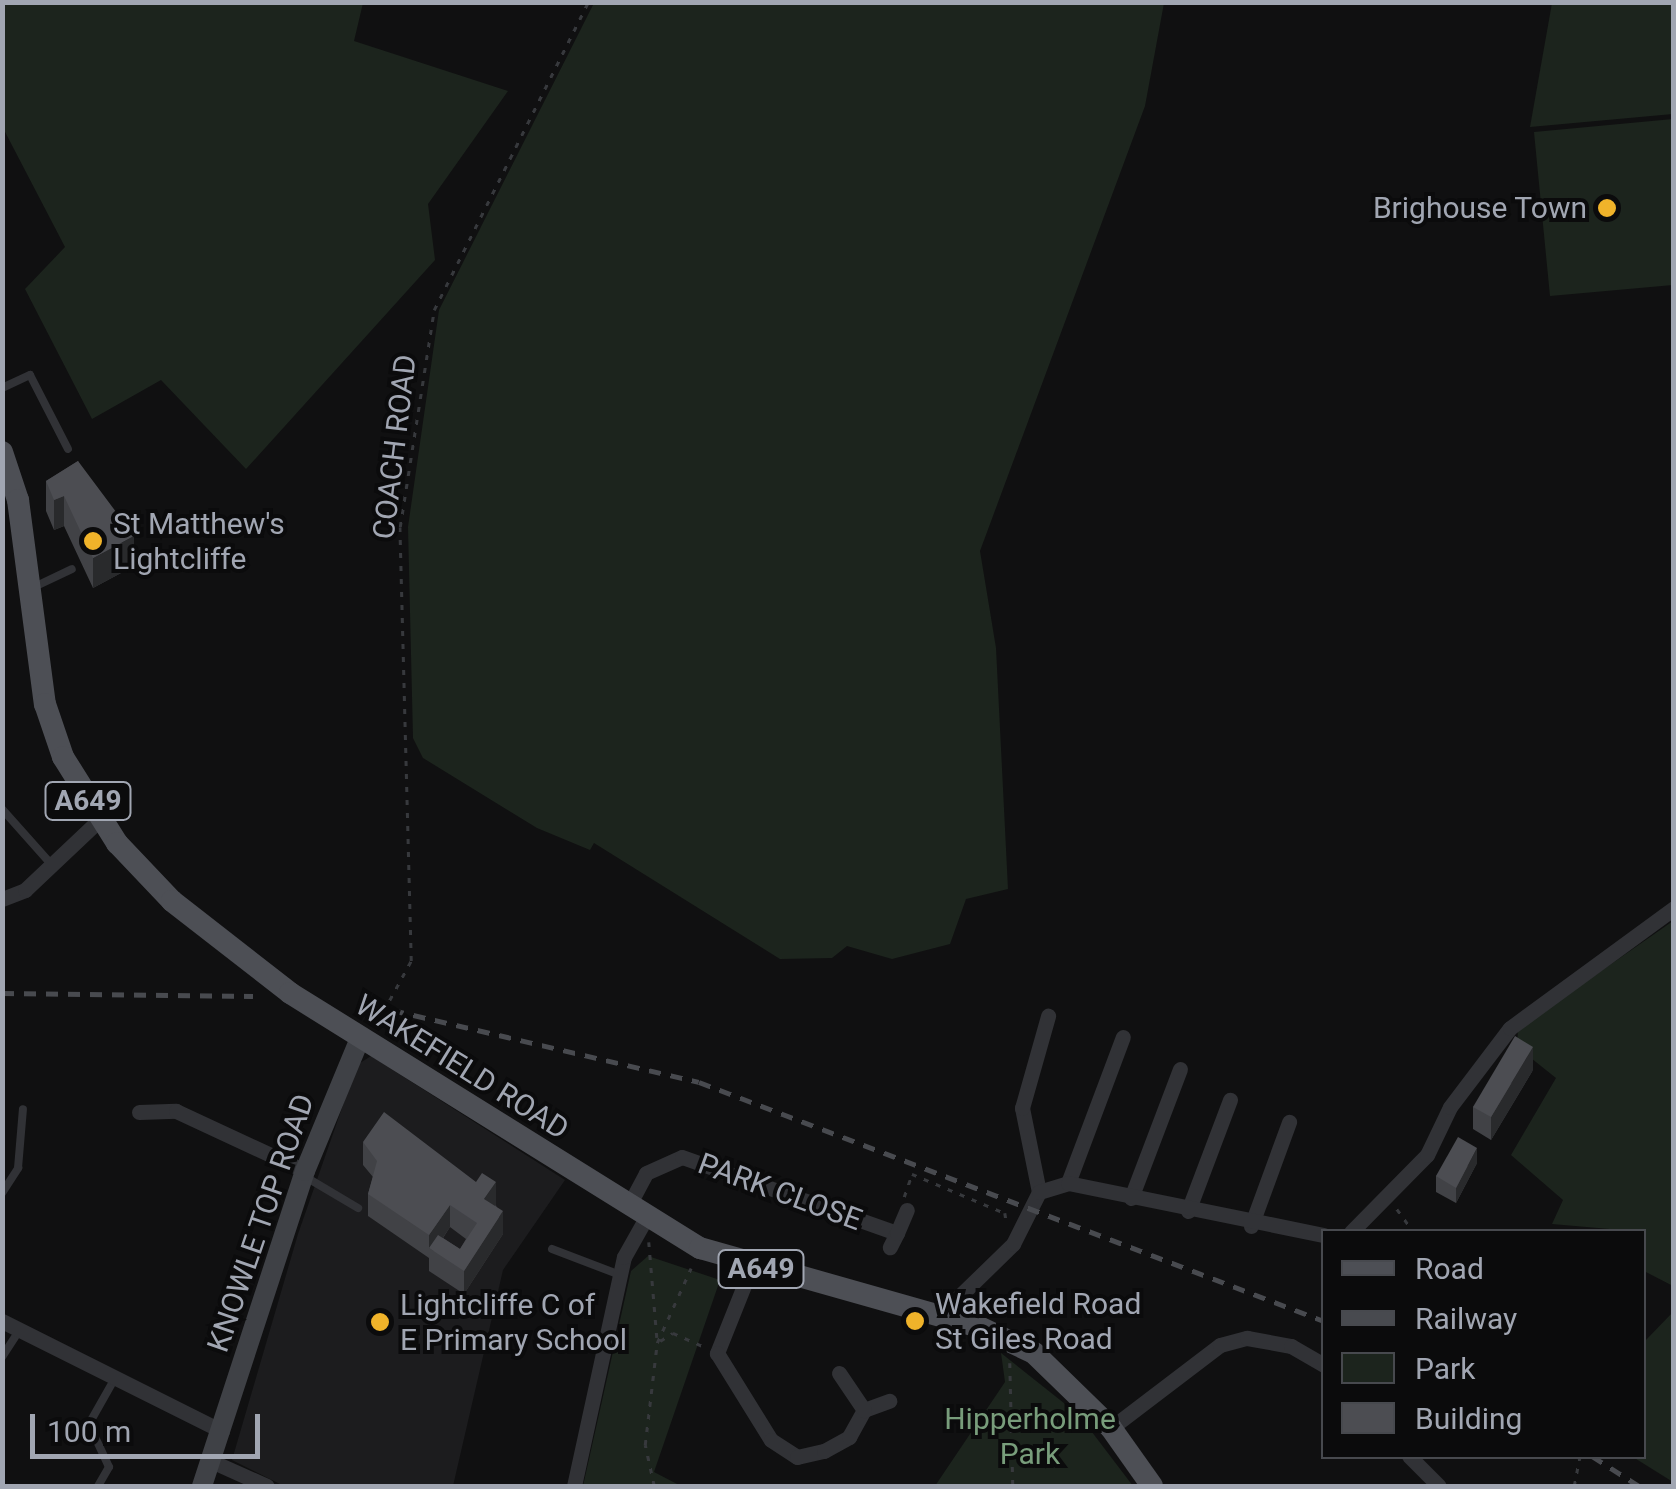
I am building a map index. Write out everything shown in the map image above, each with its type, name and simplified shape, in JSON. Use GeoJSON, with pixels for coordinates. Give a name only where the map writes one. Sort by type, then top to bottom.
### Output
{"type":"FeatureCollection","features":[{"type":"Feature","properties":{"kind":"main road","name":"WAKEFIELD ROAD"},"geometry":{"type":"LineString","coordinates":[[2,452],[45,704],[100,819],[218,941],[364,1040],[700,1248],[752,1268],[940,1315],[1006,1339],[1034,1354],[1111,1428],[1152,1486]]}},
{"type":"Feature","properties":{"kind":"street"},"geometry":{"type":"LineString","coordinates":[[2,899],[50,864],[100,819]]}},
{"type":"Feature","properties":{"kind":"street"},"geometry":{"type":"LineString","coordinates":[[1355,1229],[1388,1202],[1510,1028],[1674,908]]}},
{"type":"Feature","properties":{"kind":"street"},"geometry":{"type":"LineString","coordinates":[[940,1315],[1022,1231],[1039,1192],[1022,1108],[1048,1016]]}},
{"type":"Feature","properties":{"kind":"street"},"geometry":{"type":"LineString","coordinates":[[1068,1183],[1123,1036]]}},
{"type":"Feature","properties":{"kind":"street","name":"KNOWLE TOP ROAD"},"geometry":{"type":"LineString","coordinates":[[202,1486],[304,1174],[364,1040]]}},
{"type":"Feature","properties":{"kind":"street"},"geometry":{"type":"LineString","coordinates":[[1131,1198],[1180,1069]]}},
{"type":"Feature","properties":{"kind":"street"},"geometry":{"type":"LineString","coordinates":[[1188,1211],[1230,1100]]}},
{"type":"Feature","properties":{"kind":"street"},"geometry":{"type":"LineString","coordinates":[[139,1112],[176,1111],[304,1174]]}},
{"type":"Feature","properties":{"kind":"street"},"geometry":{"type":"LineString","coordinates":[[1251,1226],[1289,1122]]}},
{"type":"Feature","properties":{"kind":"street","name":"PARK CLOSE"},"geometry":{"type":"LineString","coordinates":[[574,1486],[646,1173],[682,1157],[893,1240],[907,1210]]}},
{"type":"Feature","properties":{"kind":"street"},"geometry":{"type":"LineString","coordinates":[[1039,1192],[1068,1183],[1251,1226],[1321,1236]]}},
{"type":"Feature","properties":{"kind":"street"},"geometry":{"type":"LineString","coordinates":[[752,1268],[717,1353],[771,1440],[797,1457],[850,1436],[864,1410],[889,1401]]}},
{"type":"Feature","properties":{"kind":"street"},"geometry":{"type":"LineString","coordinates":[[2,1321],[222,1432]]}},
{"type":"Feature","properties":{"kind":"street"},"geometry":{"type":"LineString","coordinates":[[1111,1428],[1220,1345],[1247,1338],[1291,1346],[1321,1364]]}},
{"type":"Feature","properties":{"kind":"street"},"geometry":{"type":"LineString","coordinates":[[839,1372],[864,1410]]}},
{"type":"Feature","properties":{"kind":"street"},"geometry":{"type":"LineString","coordinates":[[1412,1459],[1439,1486]]}},
{"type":"Feature","properties":{"kind":"street"},"geometry":{"type":"LineString","coordinates":[[212,1461],[267,1486]]}},
{"type":"Feature","properties":{"kind":"lane"},"geometry":{"type":"LineString","coordinates":[[2,388],[30,374],[68,448]]}},
{"type":"Feature","properties":{"kind":"lane"},"geometry":{"type":"LineString","coordinates":[[28,590],[72,569]]}},
{"type":"Feature","properties":{"kind":"lane"},"geometry":{"type":"LineString","coordinates":[[2,810],[50,864]]}},
{"type":"Feature","properties":{"kind":"lane"},"geometry":{"type":"LineString","coordinates":[[2,1193],[18,1168],[23,1109]]}},
{"type":"Feature","properties":{"kind":"lane"},"geometry":{"type":"LineString","coordinates":[[304,1174],[358,1208]]}},
{"type":"Feature","properties":{"kind":"lane"},"geometry":{"type":"LineString","coordinates":[[552,1249],[620,1275]]}},
{"type":"Feature","properties":{"kind":"lane"},"geometry":{"type":"LineString","coordinates":[[2,1356],[20,1330]]}},
{"type":"Feature","properties":{"kind":"lane"},"geometry":{"type":"LineString","coordinates":[[98,1486],[109,1467],[89,1424],[115,1378]]}},
{"type":"Feature","properties":{"kind":"path","name":"COACH ROAD"},"geometry":{"type":"LineString","coordinates":[[364,1040],[411,962],[400,527],[434,310],[588,2]]}},
{"type":"Feature","properties":{"kind":"path"},"geometry":{"type":"LineString","coordinates":[[907,1210],[912,1174],[1005,1213],[1000,1222],[1022,1231]]}},
{"type":"Feature","properties":{"kind":"path"},"geometry":{"type":"LineString","coordinates":[[1388,1202],[1411,1229]]}},
{"type":"Feature","properties":{"kind":"path"},"geometry":{"type":"LineString","coordinates":[[637,1212],[657,1342],[645,1445],[654,1486]]}},
{"type":"Feature","properties":{"kind":"path"},"geometry":{"type":"LineString","coordinates":[[657,1342],[700,1248]]}},
{"type":"Feature","properties":{"kind":"path"},"geometry":{"type":"LineString","coordinates":[[657,1342],[673,1332],[717,1353]]}},
{"type":"Feature","properties":{"kind":"path"},"geometry":{"type":"LineString","coordinates":[[1006,1339],[1013,1486]]}},
{"type":"Feature","properties":{"kind":"path"},"geometry":{"type":"LineString","coordinates":[[1574,1486],[1580,1459]]}},
{"type":"Feature","properties":{"kind":"shaded area","name":"Lightcliffe C of E Primary School"},"geometry":{"type":"Polygon","coordinates":[[[371,1056],[565,1180],[503,1270],[453,1486],[284,1486],[232,1460],[298,1234],[357,1065],[371,1056]]]}},
{"type":"Feature","properties":{"kind":"green space"},"geometry":{"type":"Polygon","coordinates":[[[2,3],[363,3],[354,41],[508,91],[428,204],[435,260],[246,469],[161,380],[92,419],[25,289],[65,247],[3,128],[2,3]]]}},
{"type":"Feature","properties":{"kind":"green space"},"geometry":{"type":"Polygon","coordinates":[[[594,3],[1164,3],[1145,106],[980,551],[996,648],[1008,889],[966,899],[950,944],[892,959],[847,946],[832,958],[780,959],[594,843],[590,850],[537,828],[423,758],[413,738],[408,527],[439,310],[594,3]]]}},
{"type":"Feature","properties":{"kind":"green space"},"geometry":{"type":"Polygon","coordinates":[[[1552,3],[1673,3],[1673,114],[1530,127],[1552,3]]]}},
{"type":"Feature","properties":{"kind":"green space","name":"Brighouse Town"},"geometry":{"type":"Polygon","coordinates":[[[1673,119],[1673,285],[1550,296],[1534,132],[1673,119]]]}},
{"type":"Feature","properties":{"kind":"green space"},"geometry":{"type":"Polygon","coordinates":[[[1673,921],[1673,1286],[1646,1272],[1646,1229],[1552,1224],[1563,1200],[1511,1155],[1556,1078],[1517,1047],[1518,1029],[1673,921]]]}},
{"type":"Feature","properties":{"kind":"green space"},"geometry":{"type":"Polygon","coordinates":[[[648,1256],[720,1280],[654,1472],[681,1486],[583,1486],[631,1271],[648,1256]]]}},
{"type":"Feature","properties":{"kind":"green space"},"geometry":{"type":"Polygon","coordinates":[[[1673,1312],[1673,1482],[1636,1459],[1646,1459],[1646,1340],[1673,1312]]]}},
{"type":"Feature","properties":{"kind":"green space","name":"Hipperholme Park"},"geometry":{"type":"Polygon","coordinates":[[[1001,1353],[1079,1415],[1133,1486],[935,1486],[1005,1382],[1001,1353]]]}},
{"type":"Feature","properties":{"kind":"building"},"geometry":{"type":"Polygon","coordinates":[[[78,461],[134,536],[93,558],[64,496],[54,500],[46,481],[78,461]]]}},
{"type":"Feature","properties":{"kind":"building"},"geometry":{"type":"Polygon","coordinates":[[[1515,1036],[1533,1047],[1491,1117],[1473,1107],[1515,1036]]]}},
{"type":"Feature","properties":{"kind":"building"},"geometry":{"type":"Polygon","coordinates":[[[384,1112],[476,1182],[482,1173],[496,1182],[484,1199],[503,1211],[464,1271],[429,1248],[438,1235],[460,1249],[477,1223],[450,1205],[429,1235],[368,1194],[377,1161],[363,1142],[384,1112]]]}},
{"type":"Feature","properties":{"kind":"building"},"geometry":{"type":"Polygon","coordinates":[[[1458,1137],[1477,1148],[1456,1188],[1436,1176],[1458,1137]]]}},
{"type":"Feature","properties":{"kind":"railway"},"geometry":{"type":"LineString","coordinates":[[2,993],[253,996]]}},
{"type":"Feature","properties":{"kind":"railway"},"geometry":{"type":"LineString","coordinates":[[392,1010],[699,1082],[1321,1320]]}},
{"type":"Feature","properties":{"kind":"railway"},"geometry":{"type":"LineString","coordinates":[[1597,1459],[1639,1486]]}},
{"type":"Feature","properties":{"kind":"place","name":"Brighouse Town"},"geometry":{"type":"Point","coordinates":[1607,208]}},
{"type":"Feature","properties":{"kind":"place","name":"St Matthew's Lightcliffe"},"geometry":{"type":"Point","coordinates":[93,541]}},
{"type":"Feature","properties":{"kind":"place","name":"Wakefield Road St Giles Road"},"geometry":{"type":"Point","coordinates":[915,1321]}},
{"type":"Feature","properties":{"kind":"place","name":"Lightcliffe C of E Primary School"},"geometry":{"type":"Point","coordinates":[380,1322]}}]}
